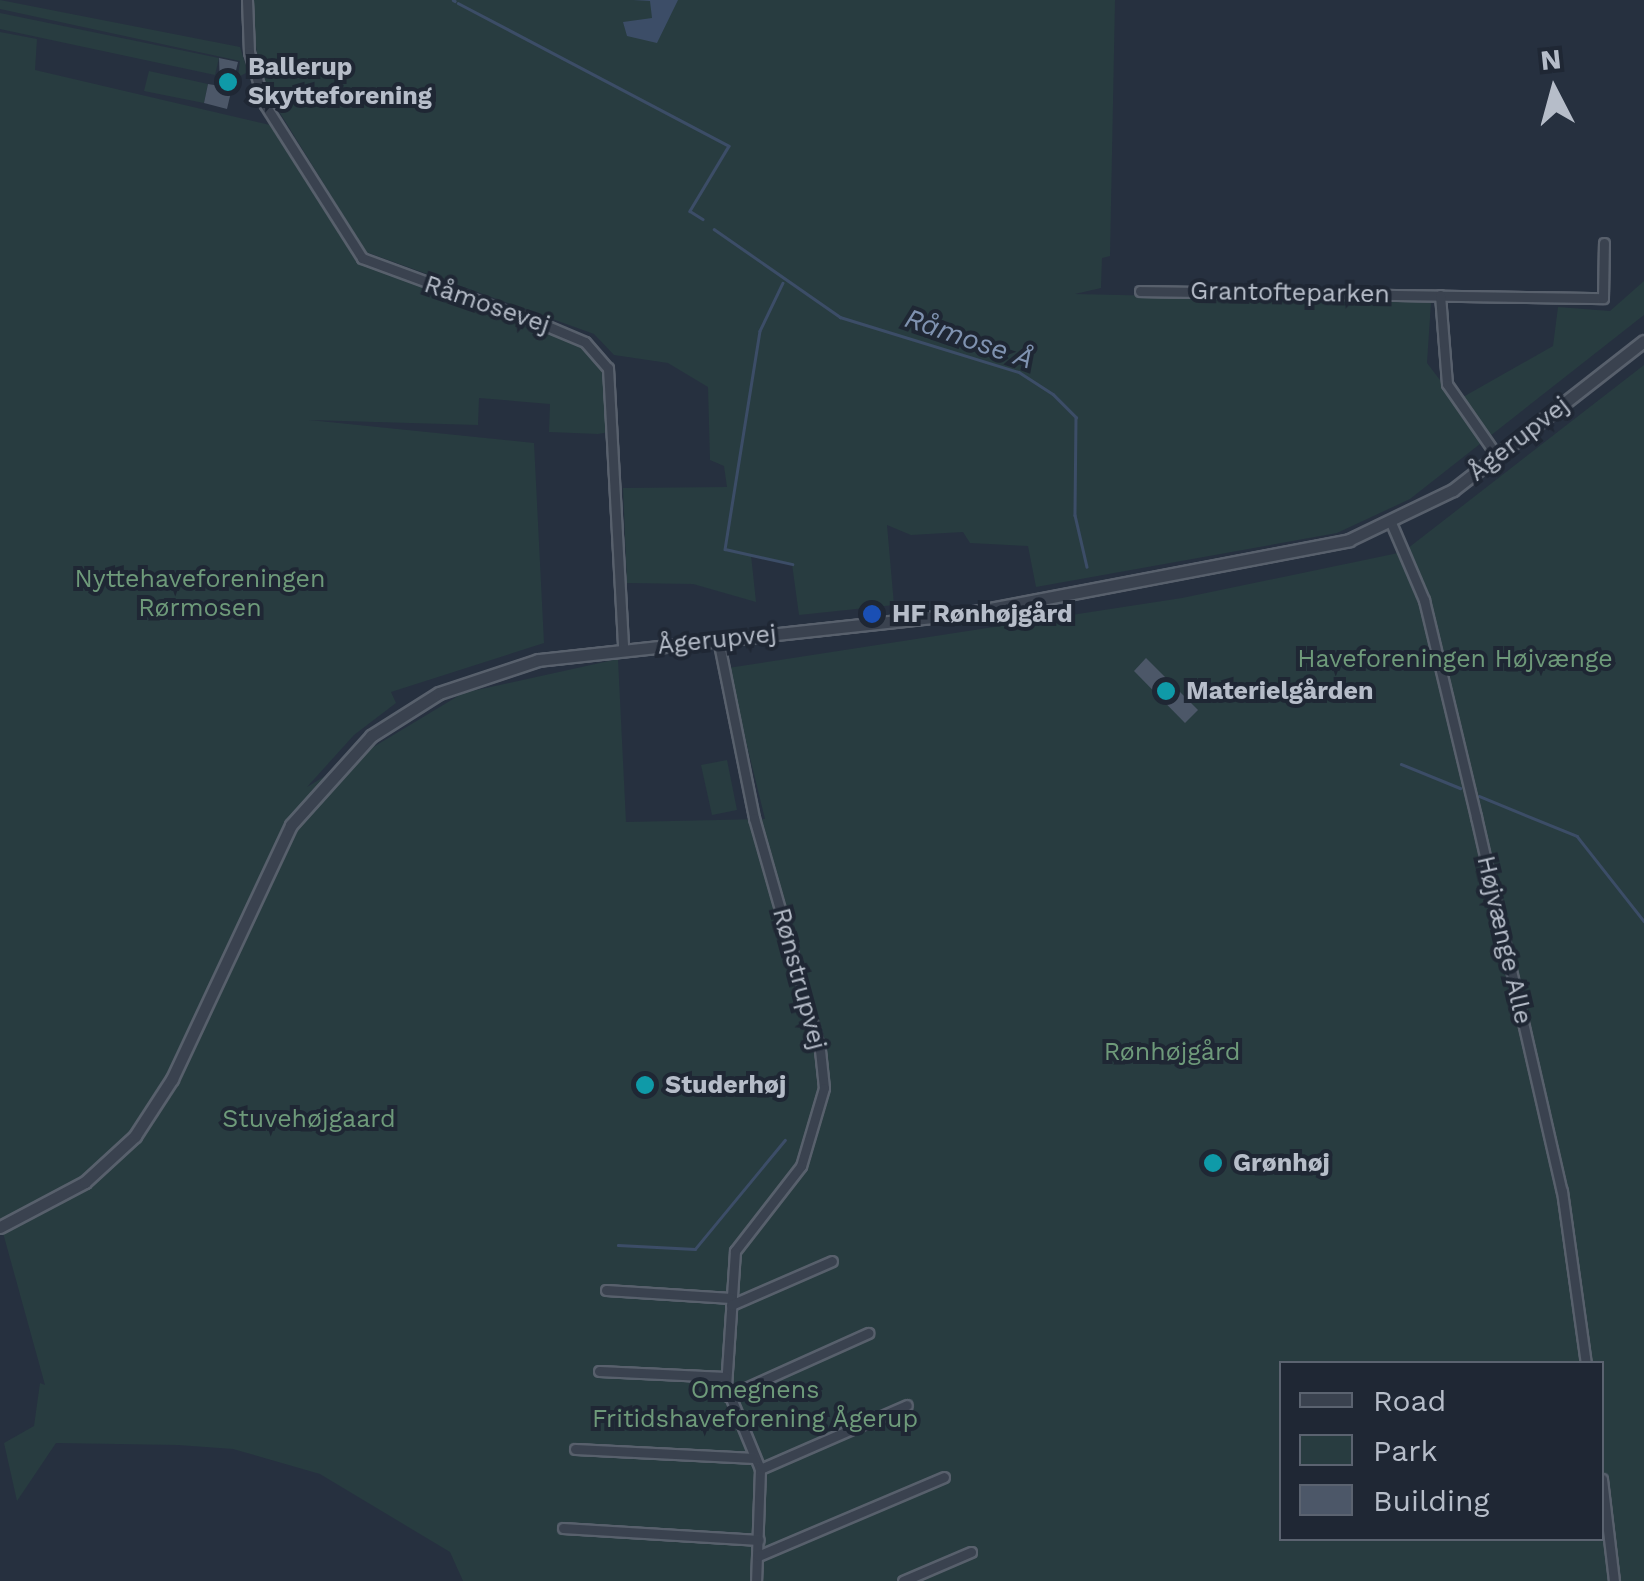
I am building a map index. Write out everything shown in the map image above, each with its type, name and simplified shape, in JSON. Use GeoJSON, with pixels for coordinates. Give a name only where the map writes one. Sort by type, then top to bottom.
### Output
{"type":"FeatureCollection","features":[{"type":"Feature","properties":{"kind":"street","name":"Råmosevej"},"geometry":{"type":"LineString","coordinates":[[247,0],[249,52],[266,105],[362,258],[560,331],[584,342],[608,368],[623,650]]}},
{"type":"Feature","properties":{"kind":"street","name":"Grantofteparken"},"geometry":{"type":"LineString","coordinates":[[1140,291],[1604,298],[1604,244]]}},
{"type":"Feature","properties":{"kind":"street"},"geometry":{"type":"LineString","coordinates":[[1440,295],[1447,384],[1497,456]]}},
{"type":"Feature","properties":{"kind":"street","name":"Ågerupvej"},"geometry":{"type":"LineString","coordinates":[[0,1227],[85,1182],[135,1136],[172,1079],[273,855],[316,790],[371,736],[439,693],[503,667],[623,650],[968,613],[1308,552],[1392,524],[1497,456],[1644,341]]}},
{"type":"Feature","properties":{"kind":"street","name":"Højvænge Alle"},"geometry":{"type":"LineString","coordinates":[[1392,524],[1424,600],[1554,1157],[1586,1361]]}},
{"type":"Feature","properties":{"kind":"street","name":"Rønstrupvej"},"geometry":{"type":"LineString","coordinates":[[718,639],[754,818],[820,1050],[824,1088],[794,1179],[741,1236],[731,1301],[728,1396],[760,1469],[756,1581]]}},
{"type":"Feature","properties":{"kind":"street"},"geometry":{"type":"LineString","coordinates":[[606,1290],[731,1301],[832,1261]]}},
{"type":"Feature","properties":{"kind":"street"},"geometry":{"type":"LineString","coordinates":[[728,1396],[868,1333]]}},
{"type":"Feature","properties":{"kind":"street"},"geometry":{"type":"LineString","coordinates":[[599,1371],[726,1377]]}},
{"type":"Feature","properties":{"kind":"street"},"geometry":{"type":"LineString","coordinates":[[760,1469],[906,1405]]}},
{"type":"Feature","properties":{"kind":"street"},"geometry":{"type":"LineString","coordinates":[[574,1448],[755,1458]]}},
{"type":"Feature","properties":{"kind":"street"},"geometry":{"type":"LineString","coordinates":[[758,1556],[944,1477]]}},
{"type":"Feature","properties":{"kind":"street"},"geometry":{"type":"LineString","coordinates":[[1604,1496],[1614,1581]]}},
{"type":"Feature","properties":{"kind":"street"},"geometry":{"type":"LineString","coordinates":[[564,1528],[759,1540]]}},
{"type":"Feature","properties":{"kind":"street"},"geometry":{"type":"LineString","coordinates":[[903,1581],[971,1552]]}},
{"type":"Feature","properties":{"kind":"green space"},"geometry":{"type":"Polygon","coordinates":[[[0,0],[240,47],[248,72],[238,77],[240,61],[0,9],[0,0]]]}},
{"type":"Feature","properties":{"kind":"green space"},"geometry":{"type":"Polygon","coordinates":[[[252,0],[1115,0],[1110,256],[1102,258],[1101,288],[1075,294],[1431,302],[1427,363],[1456,401],[1553,346],[1558,307],[1610,311],[1644,281],[1644,315],[1410,499],[1337,533],[1036,587],[1028,546],[970,543],[963,532],[911,535],[887,525],[894,605],[799,615],[792,564],[751,555],[756,602],[693,584],[627,583],[623,488],[727,487],[724,466],[710,460],[708,387],[668,363],[614,355],[594,334],[366,252],[259,79],[252,0]]]}},
{"type":"Feature","properties":{"kind":"green space"},"geometry":{"type":"Polygon","coordinates":[[[0,13],[219,58],[215,75],[0,29],[0,13]]]}},
{"type":"Feature","properties":{"kind":"green space"},"geometry":{"type":"Polygon","coordinates":[[[0,32],[37,39],[35,70],[270,125],[361,262],[582,346],[604,368],[609,432],[598,434],[549,432],[550,404],[479,398],[478,425],[309,420],[534,443],[544,643],[391,692],[396,703],[354,735],[307,787],[463,693],[618,659],[626,822],[765,819],[728,668],[1182,598],[1403,552],[1644,365],[1644,1581],[463,1581],[450,1552],[320,1474],[233,1449],[56,1443],[17,1501],[4,1443],[34,1426],[40,1383],[45,1385],[0,1222],[0,32]]]}},
{"type":"Feature","properties":{"kind":"green space"},"geometry":{"type":"Polygon","coordinates":[[[149,71],[208,84],[204,103],[144,91],[149,71]]]}},
{"type":"Feature","properties":{"kind":"green space"},"geometry":{"type":"Polygon","coordinates":[[[727,760],[737,810],[712,815],[701,765],[727,760]]]}},
{"type":"Feature","properties":{"kind":"water"},"geometry":{"type":"Polygon","coordinates":[[[633,0],[678,0],[657,43],[627,36],[623,22],[652,18],[650,1],[633,0]]]}},
{"type":"Feature","properties":{"kind":"building","name":"Ballerup Skytteforening"},"geometry":{"type":"Polygon","coordinates":[[[219,58],[238,62],[227,109],[204,103],[208,84],[220,86],[219,58]]]}},
{"type":"Feature","properties":{"kind":"building","name":"Materielgården"},"geometry":{"type":"Polygon","coordinates":[[[1146,658],[1198,710],[1185,723],[1134,671],[1146,658]]]}},
{"type":"Feature","properties":{"kind":"waterway","name":"Råmose Å"},"geometry":{"type":"LineString","coordinates":[[458,3],[729,146],[690,211],[703,219]]}},
{"type":"Feature","properties":{"kind":"waterway","name":"Råmose Å"},"geometry":{"type":"LineString","coordinates":[[714,229],[840,317],[1019,372],[1053,394],[1076,417],[1075,515],[1087,567]]}},
{"type":"Feature","properties":{"kind":"waterway"},"geometry":{"type":"LineString","coordinates":[[783,283],[760,331],[725,549],[792,564]]}},
{"type":"Feature","properties":{"kind":"waterway","name":"Råmose Å"},"geometry":{"type":"LineString","coordinates":[[1401,764],[1460,788]]}},
{"type":"Feature","properties":{"kind":"waterway","name":"Råmose Å"},"geometry":{"type":"LineString","coordinates":[[1479,796],[1577,836],[1644,921]]}},
{"type":"Feature","properties":{"kind":"waterway"},"geometry":{"type":"LineString","coordinates":[[618,1245],[695,1249],[785,1140]]}},
{"type":"Feature","properties":{"kind":"place","name":"Ballerup Skytteforening"},"geometry":{"type":"Point","coordinates":[228,82]}},
{"type":"Feature","properties":{"kind":"place","name":"HF Rønhøjgård"},"geometry":{"type":"Point","coordinates":[872,614]}},
{"type":"Feature","properties":{"kind":"place","name":"Materielgården"},"geometry":{"type":"Point","coordinates":[1166,691]}},
{"type":"Feature","properties":{"kind":"place","name":"Studerhøj"},"geometry":{"type":"Point","coordinates":[645,1085]}},
{"type":"Feature","properties":{"kind":"place","name":"Grønhøj"},"geometry":{"type":"Point","coordinates":[1213,1163]}},
{"type":"Feature","properties":{"kind":"park label","name":"Nyttehaveforeningen Rørmosen"},"geometry":{"type":"Point","coordinates":[200,594]}},
{"type":"Feature","properties":{"kind":"park label","name":"Haveforeningen Højvænge"},"geometry":{"type":"Point","coordinates":[1455,659]}},
{"type":"Feature","properties":{"kind":"park label","name":"Rønhøjgård"},"geometry":{"type":"Point","coordinates":[1172,1052]}},
{"type":"Feature","properties":{"kind":"park label","name":"Stuvehøjgaard"},"geometry":{"type":"Point","coordinates":[309,1119]}},
{"type":"Feature","properties":{"kind":"park label","name":"Omegnens Fritidshaveforening Ågerup"},"geometry":{"type":"Point","coordinates":[755,1406]}}]}
